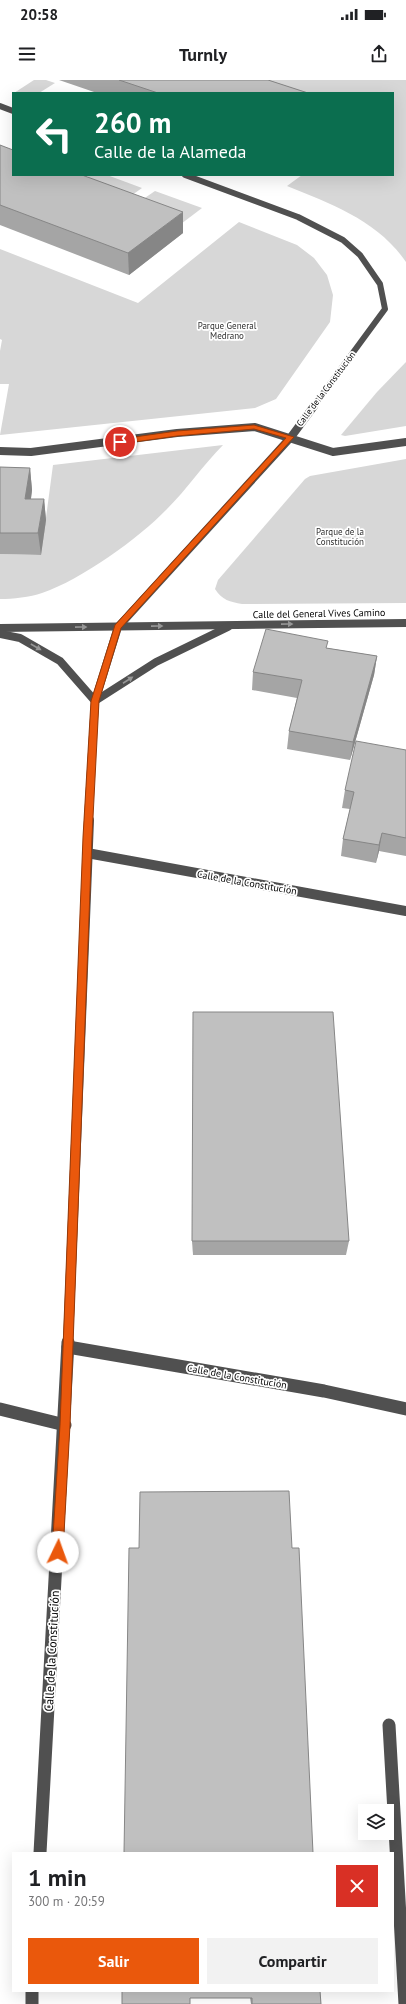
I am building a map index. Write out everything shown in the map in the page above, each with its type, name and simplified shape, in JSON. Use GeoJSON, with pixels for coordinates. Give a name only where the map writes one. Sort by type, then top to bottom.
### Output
{"type":"FeatureCollection","features":[{"type":"Feature","properties":{"kind":"street"},"geometry":{"type":"LineString","coordinates":[[0,106],[12,111]]}},
{"type":"Feature","properties":{"kind":"street","name":"Calle de la Constitución"},"geometry":{"type":"LineString","coordinates":[[40,1852],[65,1425],[87,852],[95,701],[118,627],[291,437],[385,309],[380,284],[360,255],[342,240],[298,217],[189,176]]}},
{"type":"Feature","properties":{"kind":"street"},"geometry":{"type":"LineString","coordinates":[[0,451],[31,452],[177,434],[254,427],[291,437],[333,452],[406,442]]}},
{"type":"Feature","properties":{"kind":"street","name":"Calle del General Vives Camino"},"geometry":{"type":"LineString","coordinates":[[0,628],[406,623]]}},
{"type":"Feature","properties":{"kind":"street","name":"Calle del General Vives Camino"},"geometry":{"type":"LineString","coordinates":[[95,701],[156,662],[232,625]]}},
{"type":"Feature","properties":{"kind":"street"},"geometry":{"type":"LineString","coordinates":[[0,634],[20,638],[60,661],[95,701]]}},
{"type":"Feature","properties":{"kind":"street","name":"Calle de la Constitución"},"geometry":{"type":"LineString","coordinates":[[87,852],[406,910]]}},
{"type":"Feature","properties":{"kind":"street","name":"Calle de la Constitución"},"geometry":{"type":"LineString","coordinates":[[68,1347],[324,1391],[406,1409]]}},
{"type":"Feature","properties":{"kind":"street"},"geometry":{"type":"LineString","coordinates":[[0,1409],[65,1425]]}},
{"type":"Feature","properties":{"kind":"street"},"geometry":{"type":"LineString","coordinates":[[389,1725],[405,2004]]}},
{"type":"Feature","properties":{"kind":"street"},"geometry":{"type":"LineString","coordinates":[[32,1992],[32,2004]]}},
{"type":"Feature","properties":{"kind":"green space"},"geometry":{"type":"Polygon","coordinates":[[[34,80],[46,80],[55,83],[41,92],[16,92],[34,80]]]}},
{"type":"Feature","properties":{"kind":"green space"},"geometry":{"type":"Polygon","coordinates":[[[265,80],[406,80],[406,262],[382,235],[353,215],[287,186],[301,176],[394,176],[394,92],[302,92],[265,80]]]}},
{"type":"Feature","properties":{"kind":"green space"},"geometry":{"type":"Polygon","coordinates":[[[88,176],[110,176],[142,188],[118,205],[72,187],[88,176]]]}},
{"type":"Feature","properties":{"kind":"green space"},"geometry":{"type":"Polygon","coordinates":[[[155,191],[202,208],[177,227],[130,208],[155,191]]]}},
{"type":"Feature","properties":{"kind":"green space","name":"Parque General Medrano"},"geometry":{"type":"Polygon","coordinates":[[[239,222],[297,245],[314,258],[327,275],[333,295],[330,322],[276,399],[255,408],[0,435],[9,384],[0,384],[0,351],[2,340],[0,339],[0,249],[138,303],[239,222]]]}},
{"type":"Feature","properties":{"kind":"green space"},"geometry":{"type":"Polygon","coordinates":[[[406,362],[406,426],[345,436],[341,435],[377,392],[406,362]]]}},
{"type":"Feature","properties":{"kind":"green space"},"geometry":{"type":"Polygon","coordinates":[[[223,445],[167,509],[141,533],[109,557],[74,578],[42,593],[21,598],[0,599],[0,554],[41,555],[53,465],[223,445]]]}},
{"type":"Feature","properties":{"kind":"green space","name":"Parque de la Constitución"},"geometry":{"type":"Polygon","coordinates":[[[406,459],[406,603],[242,604],[227,600],[220,596],[215,589],[218,580],[305,479],[310,476],[406,459]]]}},
{"type":"Feature","properties":{"kind":"building"},"geometry":{"type":"Polygon","coordinates":[[[119,80],[268,80],[305,92],[155,92],[119,80]]]}},
{"type":"Feature","properties":{"kind":"building"},"geometry":{"type":"Polygon","coordinates":[[[0,145],[12,150],[12,176],[85,176],[183,212],[128,253],[0,205],[0,145]]]}},
{"type":"Feature","properties":{"kind":"building"},"geometry":{"type":"Polygon","coordinates":[[[0,467],[30,468],[25,499],[44,499],[38,533],[0,533],[0,467]]]}},
{"type":"Feature","properties":{"kind":"building"},"geometry":{"type":"Polygon","coordinates":[[[266,629],[328,641],[326,648],[377,656],[353,742],[289,731],[302,680],[253,672],[266,629]]]}},
{"type":"Feature","properties":{"kind":"building"},"geometry":{"type":"Polygon","coordinates":[[[356,741],[406,750],[406,838],[382,833],[379,845],[343,839],[354,792],[345,790],[356,741]]]}},
{"type":"Feature","properties":{"kind":"building"},"geometry":{"type":"Polygon","coordinates":[[[193,1012],[333,1012],[349,1241],[192,1241],[193,1012]]]}},
{"type":"Feature","properties":{"kind":"building"},"geometry":{"type":"Polygon","coordinates":[[[289,1491],[292,1548],[299,1548],[313,1852],[124,1852],[129,1548],[139,1548],[140,1492],[289,1491]]]}},
{"type":"Feature","properties":{"kind":"building"},"geometry":{"type":"Polygon","coordinates":[[[122,1992],[320,1992],[321,2004],[252,2004],[252,1998],[190,1998],[190,2004],[122,2004],[122,1992]]]}},
{"type":"Feature","properties":{"kind":"route"},"geometry":{"type":"LineString","coordinates":[[58,1552],[65,1425],[87,837],[95,701],[118,627],[230,501],[291,437],[254,427],[177,434],[120,442]]}}]}
